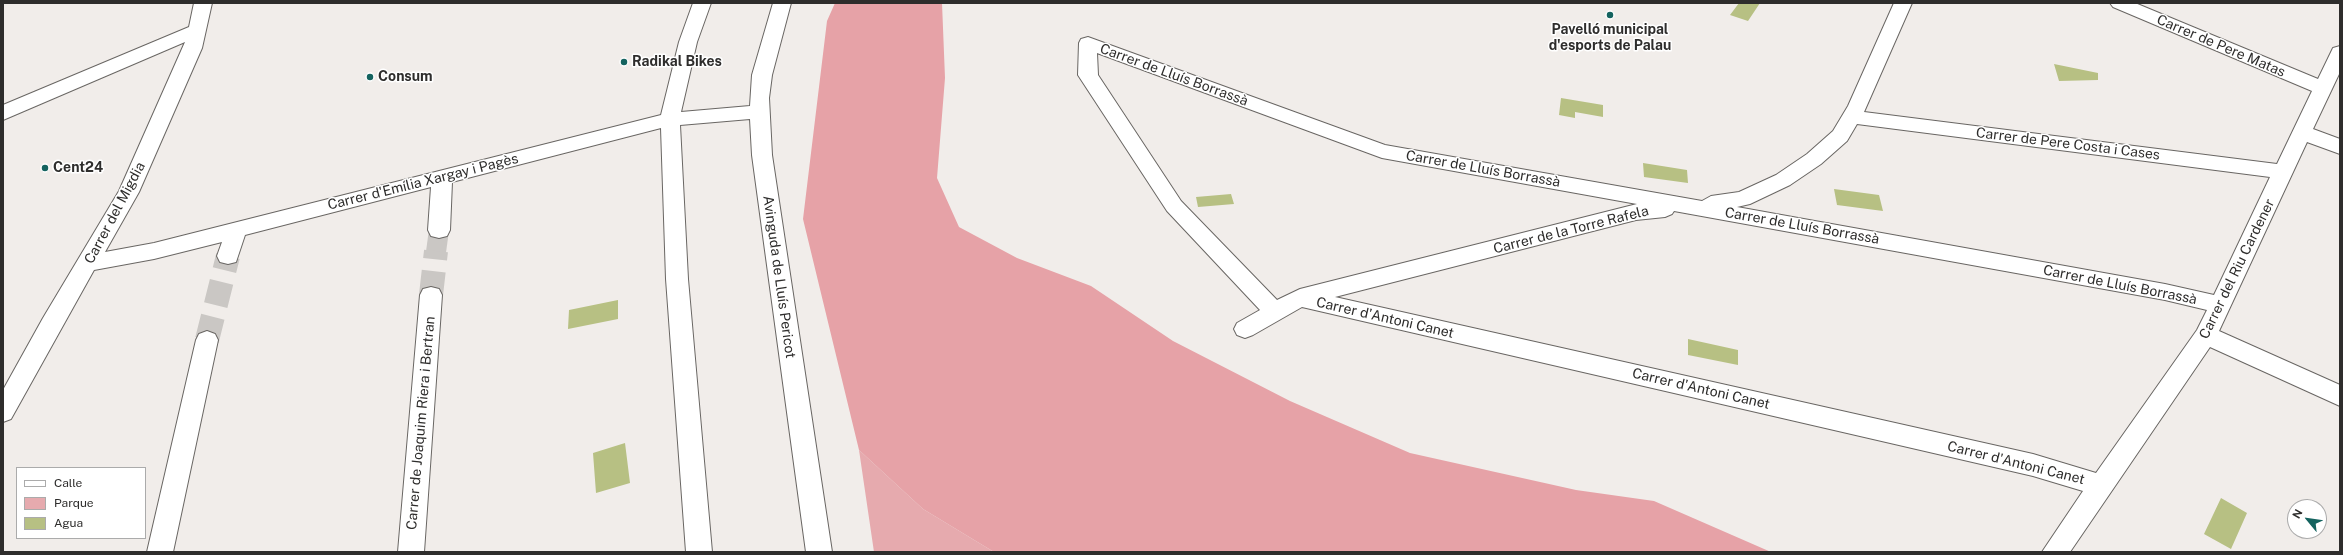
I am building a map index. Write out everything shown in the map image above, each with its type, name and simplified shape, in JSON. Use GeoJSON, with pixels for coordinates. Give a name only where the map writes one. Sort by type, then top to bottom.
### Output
{"type":"FeatureCollection","features":[{"type":"Feature","properties":{"kind":"street","name":"Carrer del Migdia"},"geometry":{"type":"LineString","coordinates":[[3,412],[51,324],[129,192],[193,48],[203,3]]}},
{"type":"Feature","properties":{"kind":"street"},"geometry":{"type":"LineString","coordinates":[[699,552],[677,279],[670,119],[688,42],[702,3]]}},
{"type":"Feature","properties":{"kind":"street","name":"Avinguda de Lluís Pericot"},"geometry":{"type":"LineString","coordinates":[[782,3],[762,75],[760,112],[762,155],[820,552]]}},
{"type":"Feature","properties":{"kind":"street","name":"Carrer de la Torre Rafela"},"geometry":{"type":"LineString","coordinates":[[1245,329],[1300,298],[1636,212],[1692,207],[1743,199],[1783,180],[1814,159],[1840,136],[1858,106],[1903,3]]}},
{"type":"Feature","properties":{"kind":"street","name":"Carrer de Pere Matas"},"geometry":{"type":"LineString","coordinates":[[2119,3],[2323,88]]}},
{"type":"Feature","properties":{"kind":"street"},"geometry":{"type":"LineString","coordinates":[[3,113],[197,30]]}},
{"type":"Feature","properties":{"kind":"street","name":"Carrer de Lluís Borrassà"},"geometry":{"type":"LineString","coordinates":[[1275,312],[1174,206],[1088,75],[1088,43],[1382,151],[2165,292],[2222,305]]}},
{"type":"Feature","properties":{"kind":"street","name":"Carrer del Riu Cardener"},"geometry":{"type":"LineString","coordinates":[[2059,550],[2101,485],[2206,335],[2222,305],[2340,52]]}},
{"type":"Feature","properties":{"kind":"street","name":"Carrer d'Emília Xargay i Pagès"},"geometry":{"type":"LineString","coordinates":[[88,263],[154,251],[670,119],[760,112]]}},
{"type":"Feature","properties":{"kind":"street","name":"Carrer de Pere Costa i Cases"},"geometry":{"type":"LineString","coordinates":[[1851,117],[2284,172]]}},
{"type":"Feature","properties":{"kind":"street"},"geometry":{"type":"LineString","coordinates":[[2302,132],[2340,147]]}},
{"type":"Feature","properties":{"kind":"street"},"geometry":{"type":"LineString","coordinates":[[439,230],[442,178]]}},
{"type":"Feature","properties":{"kind":"street"},"geometry":{"type":"LineString","coordinates":[[228,256],[236,230]]}},
{"type":"Feature","properties":{"kind":"street","name":"Carrer de Joaquim Riera i Bertran"},"geometry":{"type":"LineString","coordinates":[[411,552],[431,295]]}},
{"type":"Feature","properties":{"kind":"street","name":"Carrer d'Antoni Canet"},"geometry":{"type":"LineString","coordinates":[[1300,298],[2033,465],[2101,485]]}},
{"type":"Feature","properties":{"kind":"street"},"geometry":{"type":"LineString","coordinates":[[2206,335],[2340,396]]}},
{"type":"Feature","properties":{"kind":"street"},"geometry":{"type":"LineString","coordinates":[[160,552],[207,340]]}},
{"type":"Feature","properties":{"kind":"green space"},"geometry":{"type":"Polygon","coordinates":[[[859,450],[923,509],[994,552],[874,552],[859,450]]]}},
{"type":"Feature","properties":{"kind":"shaded area"},"geometry":{"type":"Polygon","coordinates":[[[835,3],[942,3],[945,78],[937,178],[959,227],[1017,258],[1091,286],[1173,341],[1290,401],[1410,453],[1576,490],[1654,501],[1771,552],[994,552],[923,509],[859,450],[803,219],[827,21],[835,3]]]}},
{"type":"Feature","properties":{"kind":"water"},"geometry":{"type":"Polygon","coordinates":[[[1739,3],[1760,3],[1748,21],[1730,15],[1739,3]]]}},
{"type":"Feature","properties":{"kind":"water"},"geometry":{"type":"Polygon","coordinates":[[[2054,64],[2098,73],[2098,80],[2059,81],[2054,64]]]}},
{"type":"Feature","properties":{"kind":"water"},"geometry":{"type":"Polygon","coordinates":[[[1561,98],[1603,105],[1603,117],[1575,112],[1575,118],[1559,115],[1561,98]]]}},
{"type":"Feature","properties":{"kind":"water"},"geometry":{"type":"Polygon","coordinates":[[[1643,163],[1687,170],[1688,183],[1644,177],[1643,163]]]}},
{"type":"Feature","properties":{"kind":"water"},"geometry":{"type":"Polygon","coordinates":[[[1834,189],[1879,195],[1883,211],[1837,205],[1834,189]]]}},
{"type":"Feature","properties":{"kind":"water"},"geometry":{"type":"Polygon","coordinates":[[[1231,194],[1234,204],[1198,207],[1196,197],[1231,194]]]}},
{"type":"Feature","properties":{"kind":"water"},"geometry":{"type":"Polygon","coordinates":[[[618,300],[618,319],[568,329],[569,310],[618,300]]]}},
{"type":"Feature","properties":{"kind":"water"},"geometry":{"type":"Polygon","coordinates":[[[1688,339],[1738,350],[1738,365],[1688,355],[1688,339]]]}},
{"type":"Feature","properties":{"kind":"water"},"geometry":{"type":"Polygon","coordinates":[[[625,443],[630,483],[596,493],[593,453],[625,443]]]}},
{"type":"Feature","properties":{"kind":"water"},"geometry":{"type":"Polygon","coordinates":[[[2221,498],[2247,513],[2231,549],[2204,534],[2221,498]]]}},
{"type":"Feature","properties":{"kind":"tunnel"},"geometry":{"type":"LineString","coordinates":[[436,252],[439,230]]}},
{"type":"Feature","properties":{"kind":"tunnel"},"geometry":{"type":"LineString","coordinates":[[431,295],[436,251]]}},
{"type":"Feature","properties":{"kind":"tunnel"},"geometry":{"type":"LineString","coordinates":[[207,340],[228,256]]}},
{"type":"Feature","properties":{"kind":"place","name":"Pavelló municipal d'esports de Palau"},"geometry":{"type":"Point","coordinates":[1610,15]}},
{"type":"Feature","properties":{"kind":"place","name":"Radikal Bikes"},"geometry":{"type":"Point","coordinates":[624,62]}},
{"type":"Feature","properties":{"kind":"place","name":"Consum"},"geometry":{"type":"Point","coordinates":[370,77]}},
{"type":"Feature","properties":{"kind":"place","name":"Cent24"},"geometry":{"type":"Point","coordinates":[45,168]}}]}
